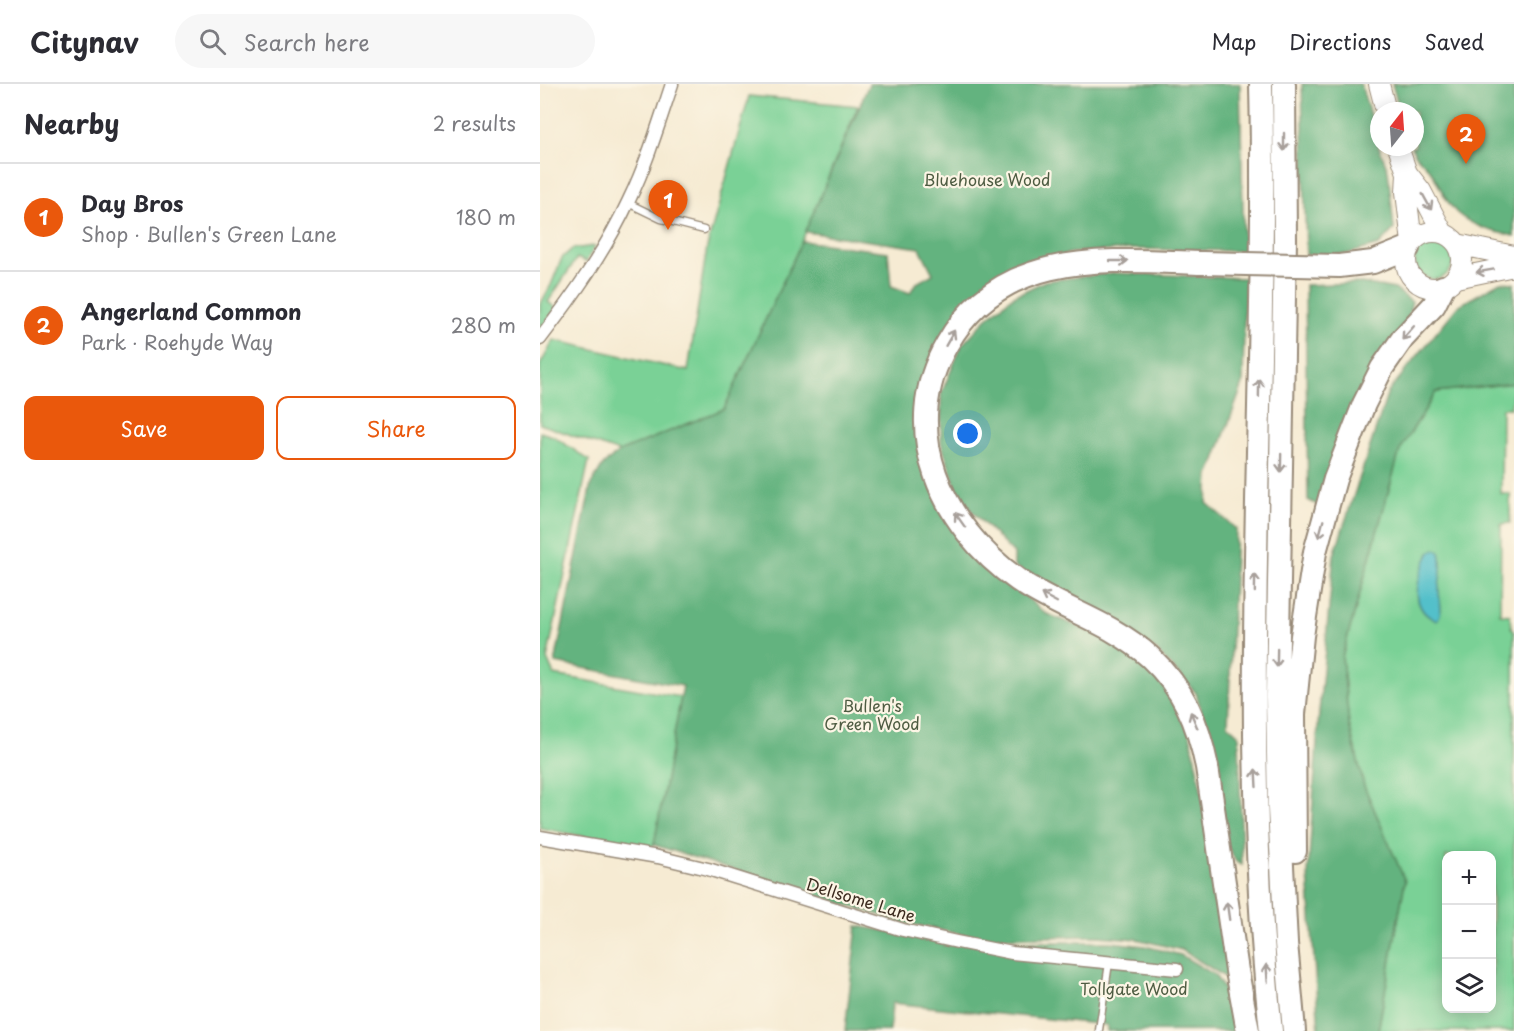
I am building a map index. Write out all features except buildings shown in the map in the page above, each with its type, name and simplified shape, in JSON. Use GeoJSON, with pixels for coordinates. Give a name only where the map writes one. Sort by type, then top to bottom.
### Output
{"type":"FeatureCollection","features":[{"type":"Feature","properties":{"kind":"highway"},"geometry":{"type":"LineString","coordinates":[[1261,84],[1263,194],[1254,631],[1255,761],[1271,1031]]}},
{"type":"Feature","properties":{"kind":"highway"},"geometry":{"type":"LineString","coordinates":[[1284,84],[1285,240],[1277,696],[1279,808],[1286,943],[1294,1031]]}},
{"type":"Feature","properties":{"kind":"highway"},"geometry":{"type":"LineString","coordinates":[[1248,1031],[1237,971],[1208,767],[1201,735],[1191,712],[1179,689],[1165,671],[1132,642],[1018,580],[999,564],[960,522],[937,482],[928,452],[925,428],[926,401],[942,353],[955,330],[983,300],[1024,276],[1054,266],[1116,260],[1339,266],[1373,262],[1410,246]]}},
{"type":"Feature","properties":{"kind":"highway"},"geometry":{"type":"LineString","coordinates":[[1286,943],[1295,858],[1294,714],[1302,636],[1315,552],[1335,479],[1364,404],[1382,368],[1403,338],[1434,305],[1450,283]]}},
{"type":"Feature","properties":{"kind":"main road"},"geometry":{"type":"LineString","coordinates":[[1379,84],[1384,102]]}},
{"type":"Feature","properties":{"kind":"main road"},"geometry":{"type":"LineString","coordinates":[[1401,156],[1407,173],[1461,252],[1461,270],[1450,283]]}},
{"type":"Feature","properties":{"kind":"main road"},"geometry":{"type":"LineString","coordinates":[[1407,173],[1410,246],[1406,265],[1413,279],[1427,288],[1514,266]]}},
{"type":"Feature","properties":{"kind":"main road"},"geometry":{"type":"LineString","coordinates":[[1410,246],[1426,233],[1514,256]]}},
{"type":"Feature","properties":{"kind":"street"},"geometry":{"type":"LineString","coordinates":[[540,339],[571,300],[628,202],[648,155],[672,84]]}},
{"type":"Feature","properties":{"kind":"street","name":"Dellsome Lane"},"geometry":{"type":"LineString","coordinates":[[540,837],[658,857],[708,869],[903,930],[957,942],[1012,953],[1177,969]]}},
{"type":"Feature","properties":{"kind":"lane"},"geometry":{"type":"LineString","coordinates":[[628,202],[661,219],[705,230]]}},
{"type":"Feature","properties":{"kind":"lane"},"geometry":{"type":"LineString","coordinates":[[1099,1030],[1109,963]]}},
{"type":"Feature","properties":{"kind":"green space","name":"Bullen's Green Wood"},"geometry":{"type":"Polygon","coordinates":[[[869,84],[1240,84],[1244,251],[1133,249],[1071,253],[1030,264],[941,339],[919,448],[971,549],[1045,613],[1121,644],[1164,683],[1189,729],[1212,842],[1231,981],[1182,950],[1136,939],[1097,936],[978,938],[902,922],[654,845],[683,686],[555,663],[591,484],[604,464],[619,452],[724,409],[802,241],[888,252],[891,286],[910,293],[915,284],[933,274],[920,248],[805,232],[869,84]]]}},
{"type":"Feature","properties":{"kind":"green space"},"geometry":{"type":"Polygon","coordinates":[[[1302,84],[1361,84],[1370,116],[1370,156],[1383,156],[1388,170],[1394,229],[1379,245],[1347,254],[1306,255],[1302,84]]]}},
{"type":"Feature","properties":{"kind":"green space"},"geometry":{"type":"Polygon","coordinates":[[[1392,84],[1514,84],[1514,236],[1477,225],[1463,218],[1453,209],[1432,173],[1417,156],[1424,156],[1424,102],[1397,102],[1392,84]]]}},
{"type":"Feature","properties":{"kind":"green space"},"geometry":{"type":"Polygon","coordinates":[[[749,96],[858,106],[802,241],[724,409],[619,452],[540,424],[540,365],[554,340],[688,371],[707,247],[749,96]]]}},
{"type":"Feature","properties":{"kind":"green space"},"geometry":{"type":"Polygon","coordinates":[[[1434,241],[1448,246],[1453,260],[1448,274],[1434,279],[1420,274],[1415,260],[1420,246],[1434,241]]]}},
{"type":"Feature","properties":{"kind":"green space"},"geometry":{"type":"Polygon","coordinates":[[[595,246],[586,262],[577,258],[548,302],[557,308],[540,329],[540,305],[562,258],[572,249],[595,246]]]}},
{"type":"Feature","properties":{"kind":"green space"},"geometry":{"type":"Polygon","coordinates":[[[1112,273],[1245,278],[1243,384],[1209,476],[1207,503],[1236,529],[1228,725],[1239,735],[1242,865],[1236,862],[1227,846],[1215,757],[1196,693],[1156,650],[1014,566],[1014,554],[960,499],[941,443],[941,394],[962,345],[986,319],[1012,297],[1045,281],[1112,273]]]}},
{"type":"Feature","properties":{"kind":"green space"},"geometry":{"type":"Polygon","coordinates":[[[1500,282],[1514,283],[1514,383],[1436,392],[1400,450],[1342,657],[1349,724],[1364,786],[1405,881],[1378,1031],[1319,1031],[1308,874],[1319,712],[1334,555],[1388,392],[1458,306],[1500,282]]]}},
{"type":"Feature","properties":{"kind":"green space"},"geometry":{"type":"Polygon","coordinates":[[[1362,283],[1395,289],[1412,302],[1406,325],[1321,507],[1308,500],[1305,285],[1362,283]]]}},
{"type":"Feature","properties":{"kind":"green space"},"geometry":{"type":"Polygon","coordinates":[[[1514,383],[1511,408],[1502,408],[1501,494],[1510,494],[1510,523],[1501,524],[1500,614],[1510,615],[1514,632],[1514,1031],[1378,1031],[1405,881],[1364,786],[1349,724],[1342,657],[1400,450],[1436,392],[1514,383]]]}},
{"type":"Feature","properties":{"kind":"green space"},"geometry":{"type":"Polygon","coordinates":[[[540,432],[553,436],[589,460],[547,659],[554,675],[681,697],[654,845],[649,849],[540,828],[540,432]]]}},
{"type":"Feature","properties":{"kind":"green space","name":"Tollgate Wood"},"geometry":{"type":"Polygon","coordinates":[[[857,926],[952,942],[1111,942],[1145,946],[1181,955],[1215,975],[1230,999],[1234,1031],[1107,1031],[1107,1025],[892,1003],[890,1031],[845,1031],[857,926]]]}},
{"type":"Feature","properties":{"kind":"water"},"geometry":{"type":"Polygon","coordinates":[[[1435,549],[1440,552],[1442,562],[1439,591],[1441,612],[1435,620],[1420,607],[1418,589],[1426,560],[1430,552],[1435,549]]]}},
{"type":"Feature","properties":{"kind":"place","name":"Angerland Common"},"geometry":{"type":"Point","coordinates":[1466,164]}},
{"type":"Feature","properties":{"kind":"place","name":"Day Bros"},"geometry":{"type":"Point","coordinates":[668,230]}},
{"type":"Feature","properties":{"kind":"park label","name":"Bluehouse Wood"},"geometry":{"type":"Point","coordinates":[987,179]}}]}
